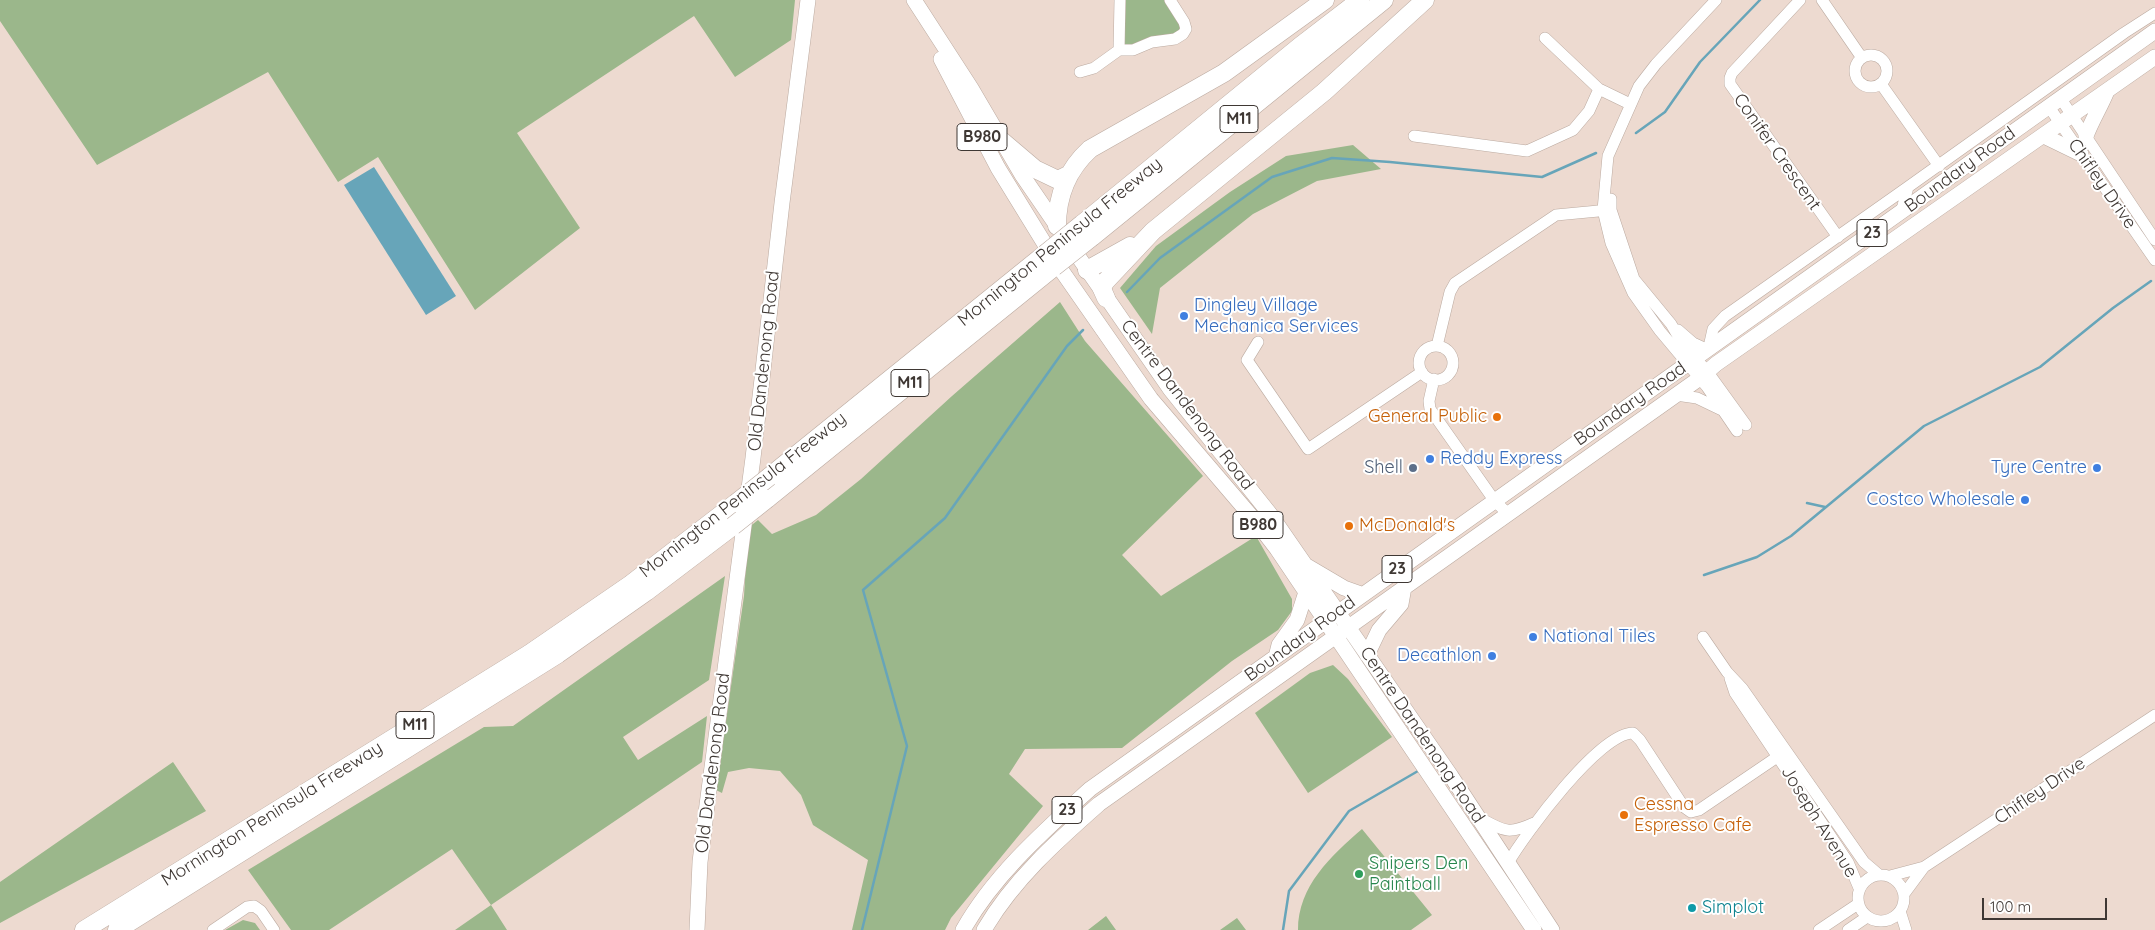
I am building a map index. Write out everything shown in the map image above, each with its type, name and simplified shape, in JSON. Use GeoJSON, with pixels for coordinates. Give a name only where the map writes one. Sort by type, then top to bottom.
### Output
{"type":"FeatureCollection","features":[{"type":"Feature","properties":{"kind":"highway"},"geometry":{"type":"LineString","coordinates":[[1057,226],[1059,202],[1068,175],[1080,160],[1097,145],[1224,73],[1325,0]]}},
{"type":"Feature","properties":{"kind":"highway","name":"Mornington Peninsula Freeway"},"geometry":{"type":"LineString","coordinates":[[117,930],[558,654],[646,592],[767,499],[1053,262],[1087,230],[1298,47],[1360,0]]}},
{"type":"Feature","properties":{"kind":"highway","name":"Mornington Peninsula Freeway"},"geometry":{"type":"LineString","coordinates":[[1087,230],[1228,129],[1384,0]]}},
{"type":"Feature","properties":{"kind":"highway"},"geometry":{"type":"LineString","coordinates":[[1106,298],[1102,289],[1104,282],[1153,231],[1324,92],[1426,0]]}},
{"type":"Feature","properties":{"kind":"highway"},"geometry":{"type":"LineString","coordinates":[[1002,141],[1042,173],[1058,180],[1068,175]]}},
{"type":"Feature","properties":{"kind":"highway"},"geometry":{"type":"LineString","coordinates":[[1087,270],[1153,231]]}},
{"type":"Feature","properties":{"kind":"highway","name":"Mornington Peninsula Freeway"},"geometry":{"type":"LineString","coordinates":[[84,930],[529,654],[631,584],[769,476],[1053,262]]}},
{"type":"Feature","properties":{"kind":"main road","name":"Old Dandenong Road"},"geometry":{"type":"LineString","coordinates":[[697,930],[700,862],[753,458],[782,203],[808,0]]}},
{"type":"Feature","properties":{"kind":"main road","name":"Centre Dandenong Road"},"geometry":{"type":"LineString","coordinates":[[905,0],[943,62],[1006,182],[1053,262],[1151,399],[1257,523],[1331,616],[1534,930]]}},
{"type":"Feature","properties":{"kind":"main road","name":"Centre Dandenong Road"},"geometry":{"type":"LineString","coordinates":[[914,0],[971,88],[1002,141],[1106,298],[1170,389],[1250,488],[1304,564],[1311,592]]}},
{"type":"Feature","properties":{"kind":"main road","name":"Boundary Road"},"geometry":{"type":"LineString","coordinates":[[963,930],[971,916],[1016,859],[1090,789],[1361,594],[1901,213],[2155,31]]}},
{"type":"Feature","properties":{"kind":"main road","name":"Boundary Road"},"geometry":{"type":"LineString","coordinates":[[984,930],[1020,880],[1039,859],[1100,804],[1504,516],[2155,57]]}},
{"type":"Feature","properties":{"kind":"main road"},"geometry":{"type":"LineString","coordinates":[[2086,136],[2090,123],[2100,109],[2108,91]]}},
{"type":"Feature","properties":{"kind":"main road"},"geometry":{"type":"LineString","coordinates":[[2044,136],[2081,154]]}},
{"type":"Feature","properties":{"kind":"main road"},"geometry":{"type":"LineString","coordinates":[[1057,226],[1053,262],[1074,271],[1087,270]]}},
{"type":"Feature","properties":{"kind":"main road"},"geometry":{"type":"LineString","coordinates":[[1468,518],[1488,515],[1504,516]]}},
{"type":"Feature","properties":{"kind":"main road"},"geometry":{"type":"LineString","coordinates":[[1304,564],[1344,588],[1361,594]]}},
{"type":"Feature","properties":{"kind":"main road"},"geometry":{"type":"LineString","coordinates":[[1367,655],[1379,630],[1401,604],[1404,587]]}},
{"type":"Feature","properties":{"kind":"main road"},"geometry":{"type":"LineString","coordinates":[[1275,657],[1279,645],[1297,620],[1311,592]]}},
{"type":"Feature","properties":{"kind":"main road","name":"Centre Dandenong Road"},"geometry":{"type":"LineString","coordinates":[[1342,632],[1367,655],[1479,818],[1552,930]]}},
{"type":"Feature","properties":{"kind":"street"},"geometry":{"type":"LineString","coordinates":[[1120,0],[1120,50]]}},
{"type":"Feature","properties":{"kind":"street"},"geometry":{"type":"LineString","coordinates":[[1080,72],[1094,68],[1120,50],[1133,50],[1152,42],[1175,39],[1183,34],[1186,29],[1184,22],[1170,0]]}},
{"type":"Feature","properties":{"kind":"street"},"geometry":{"type":"LineString","coordinates":[[1704,375],[1724,411],[1741,428],[1704,375],[1660,331],[1633,293],[1610,242],[1607,210],[1608,156],[1639,86],[1656,64],[1716,0]]}},
{"type":"Feature","properties":{"kind":"street","name":"Conifer Crescent"},"geometry":{"type":"LineString","coordinates":[[1800,0],[1732,73],[1730,84],[1838,237]]}},
{"type":"Feature","properties":{"kind":"street"},"geometry":{"type":"LineString","coordinates":[[1822,0],[1862,58]]}},
{"type":"Feature","properties":{"kind":"street"},"geometry":{"type":"LineString","coordinates":[[1607,210],[1634,279],[1671,324],[1693,343],[1708,348],[1711,335],[1721,320],[2124,33],[2155,13]]}},
{"type":"Feature","properties":{"kind":"street"},"geometry":{"type":"LineString","coordinates":[[1545,38],[1599,90],[1630,104]]}},
{"type":"Feature","properties":{"kind":"street"},"geometry":{"type":"LineString","coordinates":[[1871,55],[1884,62],[1887,71],[1880,84],[1866,86],[1858,80],[1856,66],[1862,58],[1871,55]]}},
{"type":"Feature","properties":{"kind":"street"},"geometry":{"type":"LineString","coordinates":[[1880,84],[1939,166]]}},
{"type":"Feature","properties":{"kind":"street"},"geometry":{"type":"LineString","coordinates":[[1414,136],[1527,151],[1573,130],[1589,111],[1599,90]]}},
{"type":"Feature","properties":{"kind":"street","name":"Chifley Drive"},"geometry":{"type":"LineString","coordinates":[[2055,103],[2066,119],[2081,154],[2155,260]]}},
{"type":"Feature","properties":{"kind":"street","name":"Chifley Drive"},"geometry":{"type":"LineString","coordinates":[[2066,119],[2086,136],[2155,240]]}},
{"type":"Feature","properties":{"kind":"street"},"geometry":{"type":"LineString","coordinates":[[1901,213],[1908,187]]}},
{"type":"Feature","properties":{"kind":"street"},"geometry":{"type":"LineString","coordinates":[[1437,346],[1450,292],[1455,283],[1556,215],[1607,210]]}},
{"type":"Feature","properties":{"kind":"street"},"geometry":{"type":"LineString","coordinates":[[1671,324],[1691,361]]}},
{"type":"Feature","properties":{"kind":"street"},"geometry":{"type":"LineString","coordinates":[[1258,342],[1247,360],[1308,449],[1422,372]]}},
{"type":"Feature","properties":{"kind":"street"},"geometry":{"type":"LineString","coordinates":[[1437,346],[1448,351],[1452,356],[1452,367],[1445,377],[1434,380],[1422,372],[1420,366],[1421,355],[1430,347],[1437,346]]}},
{"type":"Feature","properties":{"kind":"street"},"geometry":{"type":"LineString","coordinates":[[1434,380],[1429,401],[1430,409],[1504,516]]}},
{"type":"Feature","properties":{"kind":"street"},"geometry":{"type":"LineString","coordinates":[[1676,395],[1697,398],[1724,411]]}},
{"type":"Feature","properties":{"kind":"street","name":"Joseph Avenue"},"geometry":{"type":"LineString","coordinates":[[1703,637],[1727,672],[1742,688],[1848,862],[1859,888]]}},
{"type":"Feature","properties":{"kind":"street","name":"Chifley Drive"},"geometry":{"type":"LineString","coordinates":[[1904,894],[1924,868],[2155,715]]}},
{"type":"Feature","properties":{"kind":"street","name":"Joseph Avenue"},"geometry":{"type":"LineString","coordinates":[[1508,863],[1535,823],[1596,752],[1624,733],[1633,733],[1640,740],[1684,807],[1691,812],[1699,810],[1782,754]]}},
{"type":"Feature","properties":{"kind":"street","name":"Joseph Avenue"},"geometry":{"type":"LineString","coordinates":[[1782,754],[1864,862],[1884,875]]}},
{"type":"Feature","properties":{"kind":"street"},"geometry":{"type":"LineString","coordinates":[[1479,818],[1504,831],[1518,830],[1535,823]]}},
{"type":"Feature","properties":{"kind":"street","name":"Chifley Drive"},"geometry":{"type":"LineString","coordinates":[[1884,875],[1924,868]]}},
{"type":"Feature","properties":{"kind":"street"},"geometry":{"type":"LineString","coordinates":[[1882,921],[1895,916],[1900,911],[1903,906],[1904,894],[1902,887],[1884,875],[1866,878],[1859,888],[1858,904],[1867,917],[1882,921],[1895,930]]}},
{"type":"Feature","properties":{"kind":"street"},"geometry":{"type":"LineString","coordinates":[[1819,930],[1858,904]]}},
{"type":"Feature","properties":{"kind":"street"},"geometry":{"type":"LineString","coordinates":[[213,930],[247,907],[254,906],[261,911],[274,930]]}},
{"type":"Feature","properties":{"kind":"street"},"geometry":{"type":"LineString","coordinates":[[1900,911],[1906,930]]}},
{"type":"Feature","properties":{"kind":"street"},"geometry":{"type":"LineString","coordinates":[[1848,930],[1867,917]]}},
{"type":"Feature","properties":{"kind":"green space"},"geometry":{"type":"Polygon","coordinates":[[[0,0],[795,0],[791,40],[735,77],[694,16],[517,133],[580,228],[475,310],[378,157],[338,182],[268,72],[97,165],[0,21],[0,0]]]}},
{"type":"Feature","properties":{"kind":"green space"},"geometry":{"type":"Polygon","coordinates":[[[1121,0],[1167,0],[1181,21],[1180,32],[1125,46],[1123,42],[1121,0]]]}},
{"type":"Feature","properties":{"kind":"green space"},"geometry":{"type":"Polygon","coordinates":[[[1353,145],[1381,169],[1317,181],[1253,214],[1160,288],[1152,334],[1120,288],[1156,246],[1230,192],[1286,156],[1353,145]]]}},
{"type":"Feature","properties":{"kind":"green space"},"geometry":{"type":"Polygon","coordinates":[[[1060,302],[1085,341],[1203,476],[1122,555],[1161,596],[1256,536],[1292,599],[1292,611],[1278,630],[1232,661],[1122,748],[1025,749],[1009,774],[1043,806],[951,918],[945,930],[852,930],[868,860],[813,825],[801,795],[780,771],[749,768],[728,772],[722,793],[716,790],[744,596],[748,528],[758,520],[772,534],[816,515],[861,479],[952,396],[1060,302]]]}},
{"type":"Feature","properties":{"kind":"green space"},"geometry":{"type":"Polygon","coordinates":[[[725,576],[709,680],[623,737],[638,760],[707,716],[702,762],[491,905],[452,849],[329,930],[291,930],[248,870],[484,727],[513,726],[725,576]]]}},
{"type":"Feature","properties":{"kind":"green space"},"geometry":{"type":"Polygon","coordinates":[[[1333,665],[1348,679],[1392,737],[1308,793],[1255,713],[1310,673],[1333,665]]]}},
{"type":"Feature","properties":{"kind":"green space"},"geometry":{"type":"Polygon","coordinates":[[[173,762],[206,811],[0,923],[0,882],[173,762]]]}},
{"type":"Feature","properties":{"kind":"green space","name":"Snipers Den Paintball"},"geometry":{"type":"Polygon","coordinates":[[[1362,829],[1432,915],[1411,930],[1298,930],[1299,914],[1304,899],[1318,873],[1362,829]]]}},
{"type":"Feature","properties":{"kind":"green space"},"geometry":{"type":"Polygon","coordinates":[[[491,905],[507,930],[455,930],[491,905]]]}},
{"type":"Feature","properties":{"kind":"green space"},"geometry":{"type":"Polygon","coordinates":[[[1106,916],[1116,930],[1088,930],[1106,916]]]}},
{"type":"Feature","properties":{"kind":"green space"},"geometry":{"type":"Polygon","coordinates":[[[1237,918],[1246,930],[1220,930],[1237,918]]]}},
{"type":"Feature","properties":{"kind":"green space"},"geometry":{"type":"Polygon","coordinates":[[[243,920],[255,923],[260,930],[225,930],[243,920]]]}},
{"type":"Feature","properties":{"kind":"water"},"geometry":{"type":"Polygon","coordinates":[[[374,167],[456,296],[426,315],[344,185],[374,167]]]}},
{"type":"Feature","properties":{"kind":"waterway"},"geometry":{"type":"LineString","coordinates":[[1636,133],[1665,112],[1700,62],[1760,0]]}},
{"type":"Feature","properties":{"kind":"waterway"},"geometry":{"type":"LineString","coordinates":[[1127,292],[1160,258],[1272,177],[1332,158],[1542,177],[1596,153]]}},
{"type":"Feature","properties":{"kind":"waterway"},"geometry":{"type":"LineString","coordinates":[[1704,575],[1757,557],[1791,536],[1924,426],[2040,367],[2113,308],[2151,281]]}},
{"type":"Feature","properties":{"kind":"waterway"},"geometry":{"type":"LineString","coordinates":[[862,930],[907,746],[863,590],[945,518],[1067,346],[1083,330]]}},
{"type":"Feature","properties":{"kind":"waterway"},"geometry":{"type":"LineString","coordinates":[[1807,503],[1825,507]]}},
{"type":"Feature","properties":{"kind":"waterway"},"geometry":{"type":"LineString","coordinates":[[1283,930],[1289,891],[1349,811],[1418,771]]}},
{"type":"Feature","properties":{"kind":"place","name":"Dingley Village Mechanica Services"},"geometry":{"type":"Point","coordinates":[1184,316]}},
{"type":"Feature","properties":{"kind":"place","name":"General Public"},"geometry":{"type":"Point","coordinates":[1497,417]}},
{"type":"Feature","properties":{"kind":"place","name":"Reddy Express"},"geometry":{"type":"Point","coordinates":[1430,459]}},
{"type":"Feature","properties":{"kind":"place","name":"Shell"},"geometry":{"type":"Point","coordinates":[1413,468]}},
{"type":"Feature","properties":{"kind":"place","name":"Tyre Centre"},"geometry":{"type":"Point","coordinates":[2097,468]}},
{"type":"Feature","properties":{"kind":"place","name":"Costco Wholesale"},"geometry":{"type":"Point","coordinates":[2025,500]}},
{"type":"Feature","properties":{"kind":"place","name":"McDonald's"},"geometry":{"type":"Point","coordinates":[1349,526]}},
{"type":"Feature","properties":{"kind":"place","name":"National Tiles"},"geometry":{"type":"Point","coordinates":[1533,637]}},
{"type":"Feature","properties":{"kind":"place","name":"Decathlon"},"geometry":{"type":"Point","coordinates":[1492,656]}},
{"type":"Feature","properties":{"kind":"place","name":"Cessna Espresso Cafe"},"geometry":{"type":"Point","coordinates":[1624,815]}},
{"type":"Feature","properties":{"kind":"place","name":"Snipers Den Paintball"},"geometry":{"type":"Point","coordinates":[1359,874]}},
{"type":"Feature","properties":{"kind":"place","name":"Simplot"},"geometry":{"type":"Point","coordinates":[1692,908]}}]}
